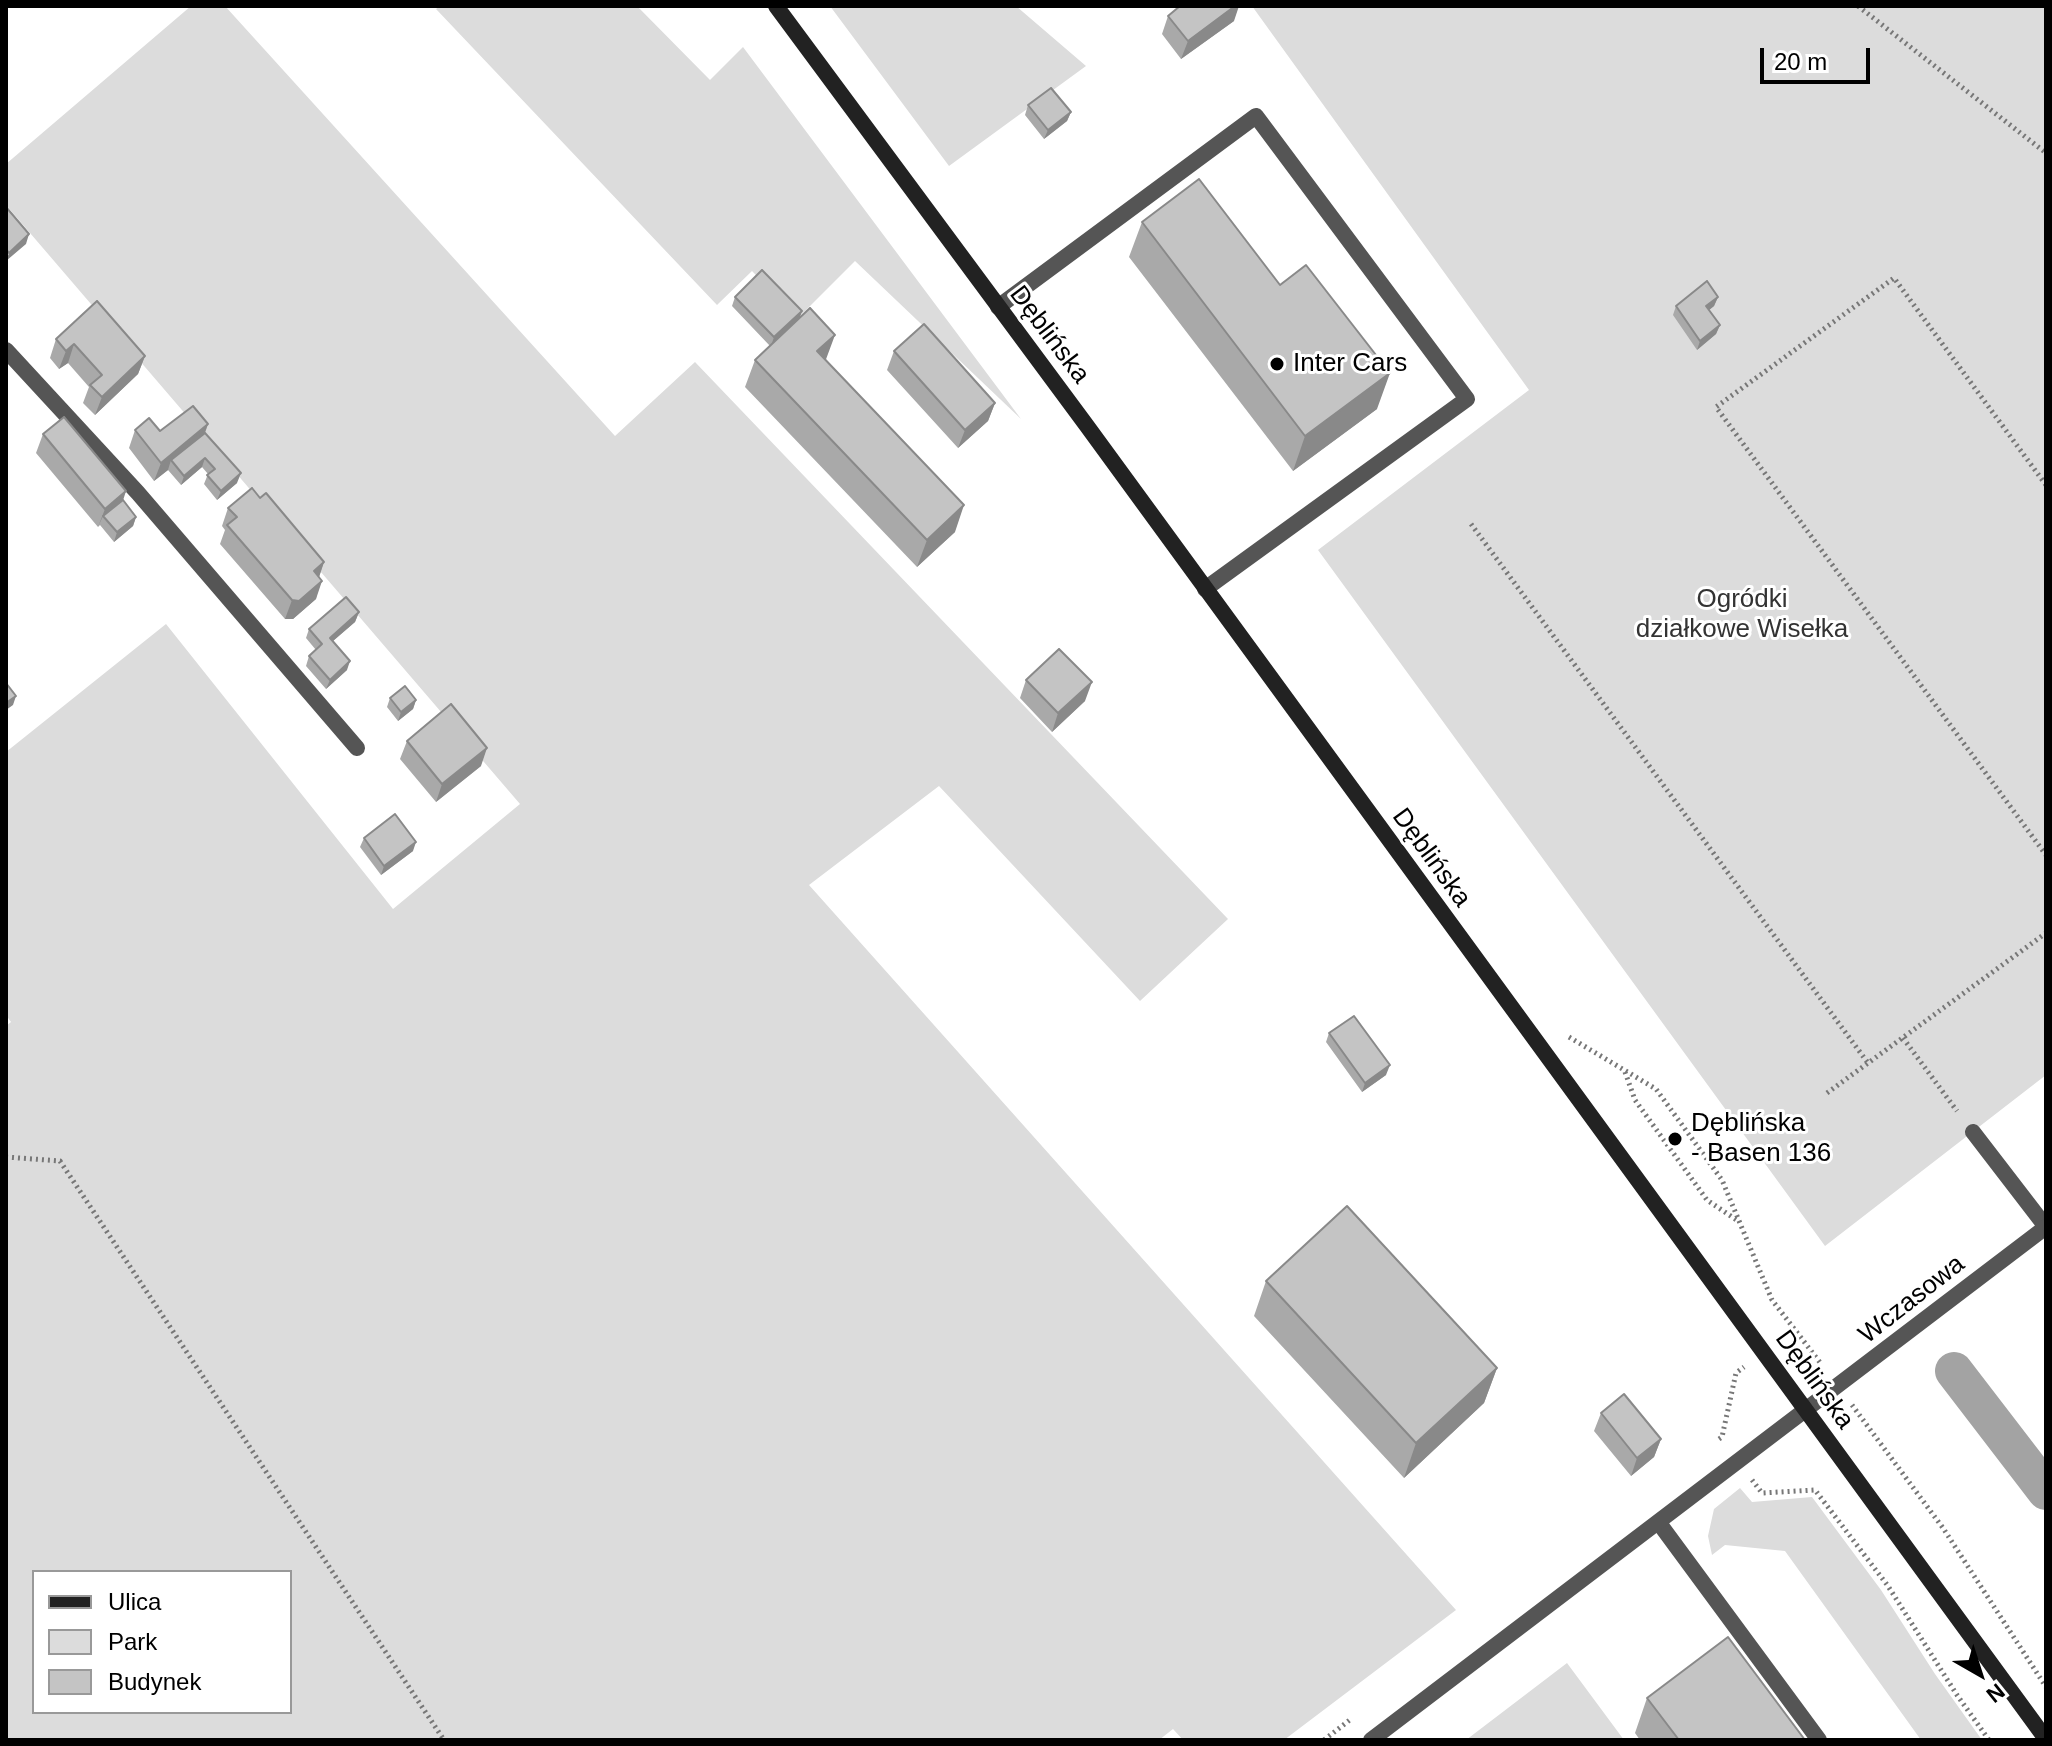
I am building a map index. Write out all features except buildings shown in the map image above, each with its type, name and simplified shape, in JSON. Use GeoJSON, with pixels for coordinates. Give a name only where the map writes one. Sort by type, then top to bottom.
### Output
{"type":"FeatureCollection","features":[{"type":"Feature","properties":{"kind":"main road","name":"Dęblińska"},"geometry":{"type":"LineString","coordinates":[[776,6],[2046,1739]]}},
{"type":"Feature","properties":{"kind":"street"},"geometry":{"type":"LineString","coordinates":[[998,307],[1256,116],[1467,399],[1205,589]]}},
{"type":"Feature","properties":{"kind":"street"},"geometry":{"type":"LineString","coordinates":[[6,350],[138,493],[357,748]]}},
{"type":"Feature","properties":{"kind":"street"},"geometry":{"type":"LineString","coordinates":[[1973,1132],[2046,1227]]}},
{"type":"Feature","properties":{"kind":"street","name":"Wczasowa"},"geometry":{"type":"LineString","coordinates":[[1371,1740],[2046,1227]]}},
{"type":"Feature","properties":{"kind":"street"},"geometry":{"type":"LineString","coordinates":[[1659,1523],[1819,1740]]}},
{"type":"Feature","properties":{"kind":"path"},"geometry":{"type":"LineString","coordinates":[[1858,6],[2046,153]]}},
{"type":"Feature","properties":{"kind":"path"},"geometry":{"type":"LineString","coordinates":[[2046,485],[1894,278],[1716,407],[2046,855]]}},
{"type":"Feature","properties":{"kind":"path"},"geometry":{"type":"LineString","coordinates":[[1471,524],[1868,1063]]}},
{"type":"Feature","properties":{"kind":"path"},"geometry":{"type":"LineString","coordinates":[[1827,1093],[2046,933]]}},
{"type":"Feature","properties":{"kind":"path"},"geometry":{"type":"LineString","coordinates":[[1569,1038],[1656,1089],[1722,1180],[1772,1300],[1943,1528],[2046,1687]]}},
{"type":"Feature","properties":{"kind":"path"},"geometry":{"type":"LineString","coordinates":[[1903,1038],[1973,1132]]}},
{"type":"Feature","properties":{"kind":"path"},"geometry":{"type":"LineString","coordinates":[[1624,1070],[1635,1100],[1707,1200],[1739,1221]]}},
{"type":"Feature","properties":{"kind":"path"},"geometry":{"type":"LineString","coordinates":[[6,1157],[60,1161],[444,1740]]}},
{"type":"Feature","properties":{"kind":"path"},"geometry":{"type":"LineString","coordinates":[[1707,1448],[1720,1438],[1736,1373],[1794,1329]]}},
{"type":"Feature","properties":{"kind":"path"},"geometry":{"type":"LineString","coordinates":[[1720,1438],[1762,1493],[1815,1490],[1888,1586],[1989,1740]]}},
{"type":"Feature","properties":{"kind":"path"},"geometry":{"type":"LineString","coordinates":[[1324,1740],[1361,1712]]}},
{"type":"Feature","properties":{"kind":"green space"},"geometry":{"type":"Polygon","coordinates":[[[191,6],[225,6],[615,436],[695,362],[1228,919],[1140,1001],[939,786],[809,885],[1456,1610],[1284,1740],[1183,1740],[1173,1729],[1159,1740],[6,1740],[6,1026],[11,1022],[6,1015],[6,752],[166,624],[393,909],[520,804],[6,205],[6,164],[191,6]]]}},
{"type":"Feature","properties":{"kind":"green space"},"geometry":{"type":"Polygon","coordinates":[[[440,6],[637,6],[710,80],[743,47],[1021,419],[855,261],[798,318],[752,271],[717,305],[436,9],[440,6]]]}},
{"type":"Feature","properties":{"kind":"green space"},"geometry":{"type":"Polygon","coordinates":[[[830,6],[1016,6],[1086,66],[949,166],[830,6]]]}},
{"type":"Feature","properties":{"kind":"green space","name":"Ogródki działkowe Wisełka"},"geometry":{"type":"Polygon","coordinates":[[[1252,6],[2046,6],[2046,1075],[1825,1246],[1318,550],[1529,390],[1252,6]]]}},
{"type":"Feature","properties":{"kind":"green space"},"geometry":{"type":"Polygon","coordinates":[[[1740,1488],[1752,1502],[1812,1497],[1881,1590],[1982,1740],[1921,1740],[1785,1551],[1725,1545],[1712,1555],[1708,1536],[1714,1509],[1740,1488]]]}},
{"type":"Feature","properties":{"kind":"green space"},"geometry":{"type":"Polygon","coordinates":[[[1567,1663],[1624,1740],[1466,1740],[1567,1663]]]}},
{"type":"Feature","properties":{"kind":"waterway"},"geometry":{"type":"LineString","coordinates":[[1954,1371],[2046,1491]]}},
{"type":"Feature","properties":{"kind":"place","name":"Inter Cars"},"geometry":{"type":"Point","coordinates":[1277,364]}},
{"type":"Feature","properties":{"kind":"place","name":"Dęblińska - Basen 136"},"geometry":{"type":"Point","coordinates":[1675,1139]}}]}
